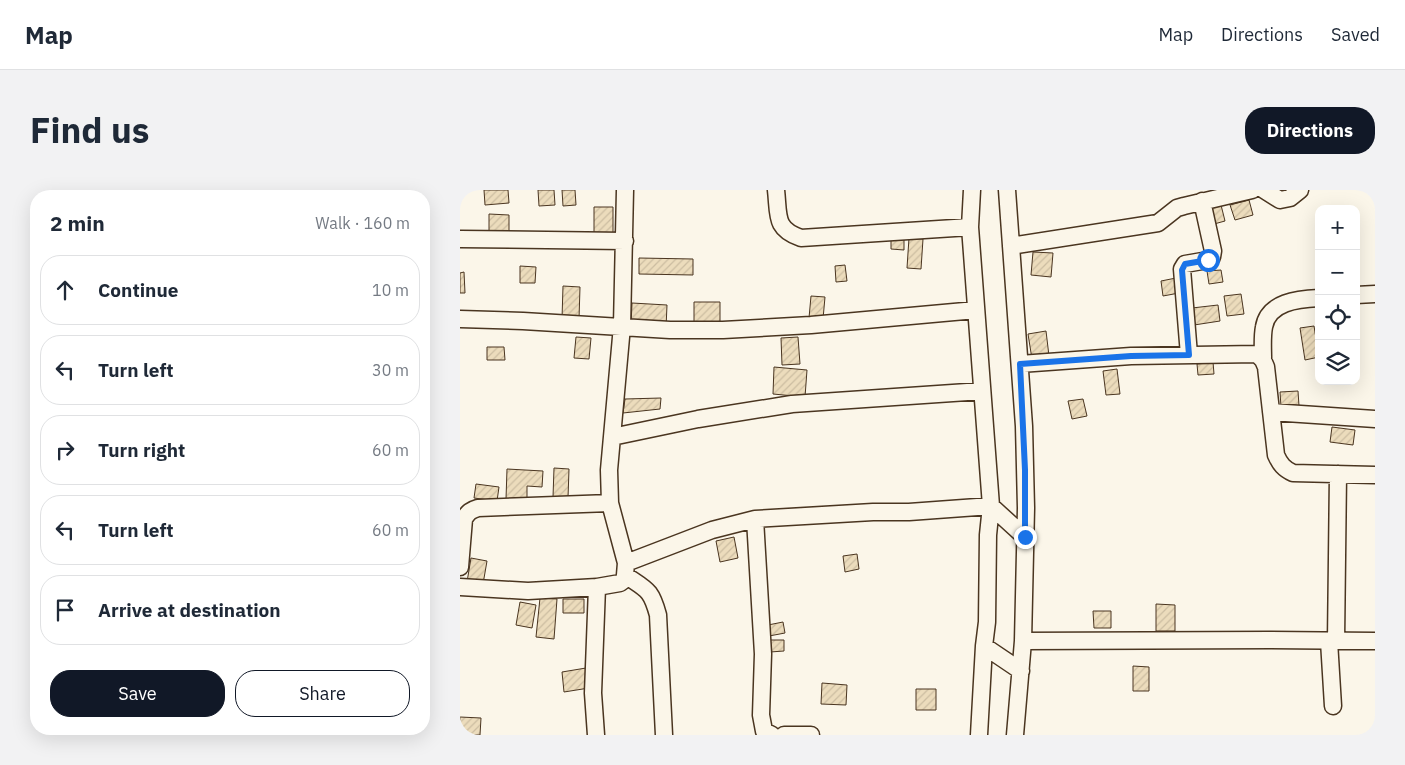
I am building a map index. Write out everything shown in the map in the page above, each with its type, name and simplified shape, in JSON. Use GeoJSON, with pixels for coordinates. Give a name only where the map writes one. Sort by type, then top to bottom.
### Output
{"type":"FeatureCollection","features":[{"type":"Feature","properties":{"kind":"street"},"geometry":{"type":"LineString","coordinates":[[460,586],[528,591],[597,587],[620,583],[624,580],[625,569],[610,503],[609,470],[622,326],[625,190]]}},
{"type":"Feature","properties":{"kind":"street"},"geometry":{"type":"LineString","coordinates":[[776,190],[779,219],[782,228],[788,234],[801,238],[970,228]]}},
{"type":"Feature","properties":{"kind":"street"},"geometry":{"type":"LineString","coordinates":[[972,190],[970,228],[991,506],[988,535],[987,622],[979,735]]}},
{"type":"Feature","properties":{"kind":"street"},"geometry":{"type":"LineString","coordinates":[[1007,190],[1020,364],[1025,470],[1023,641],[1015,735]]}},
{"type":"Feature","properties":{"kind":"street"},"geometry":{"type":"LineString","coordinates":[[1011,246],[1158,222],[1177,208],[1252,190]]}},
{"type":"Feature","properties":{"kind":"street"},"geometry":{"type":"LineString","coordinates":[[1264,190],[1280,200],[1290,198],[1300,190]]}},
{"type":"Feature","properties":{"kind":"street"},"geometry":{"type":"LineString","coordinates":[[1189,355],[1182,270],[1185,264],[1208,260],[1212,257],[1213,251],[1202,201]]}},
{"type":"Feature","properties":{"kind":"street"},"geometry":{"type":"LineString","coordinates":[[460,239],[625,241]]}},
{"type":"Feature","properties":{"kind":"street"},"geometry":{"type":"LineString","coordinates":[[1360,295],[1375,294]]}},
{"type":"Feature","properties":{"kind":"street"},"geometry":{"type":"LineString","coordinates":[[1262,359],[1263,328],[1269,314],[1282,305],[1315,298]]}},
{"type":"Feature","properties":{"kind":"street"},"geometry":{"type":"LineString","coordinates":[[460,320],[622,326],[670,330],[732,330],[976,310]]}},
{"type":"Feature","properties":{"kind":"street"},"geometry":{"type":"LineString","coordinates":[[1020,364],[1131,356],[1256,354],[1262,359],[1266,367],[1276,455],[1280,464],[1293,473],[1375,475]]}},
{"type":"Feature","properties":{"kind":"street"},"geometry":{"type":"LineString","coordinates":[[612,437],[698,419],[792,404],[982,392]]}},
{"type":"Feature","properties":{"kind":"street"},"geometry":{"type":"LineString","coordinates":[[1271,412],[1375,419]]}},
{"type":"Feature","properties":{"kind":"street"},"geometry":{"type":"LineString","coordinates":[[1333,706],[1332,641],[1338,474]]}},
{"type":"Feature","properties":{"kind":"street"},"geometry":{"type":"LineString","coordinates":[[460,567],[464,518],[467,512],[478,508],[610,503]]}},
{"type":"Feature","properties":{"kind":"street"},"geometry":{"type":"LineString","coordinates":[[625,569],[712,530],[755,519],[991,506],[1025,537]]}},
{"type":"Feature","properties":{"kind":"street"},"geometry":{"type":"LineString","coordinates":[[755,519],[763,654],[761,714],[764,731],[772,735]]}},
{"type":"Feature","properties":{"kind":"street"},"geometry":{"type":"LineString","coordinates":[[625,569],[649,591],[654,600],[658,615],[664,735]]}},
{"type":"Feature","properties":{"kind":"street"},"geometry":{"type":"LineString","coordinates":[[596,735],[593,693],[597,587]]}},
{"type":"Feature","properties":{"kind":"street"},"geometry":{"type":"LineString","coordinates":[[1023,641],[1375,641]]}},
{"type":"Feature","properties":{"kind":"street"},"geometry":{"type":"LineString","coordinates":[[984,646],[1020,671]]}},
{"type":"Feature","properties":{"kind":"street"},"geometry":{"type":"LineString","coordinates":[[784,735],[811,735]]}},
{"type":"Feature","properties":{"kind":"building"},"geometry":{"type":"Polygon","coordinates":[[[484,190],[508,190],[509,203],[485,205],[484,190]]]}},
{"type":"Feature","properties":{"kind":"building"},"geometry":{"type":"Polygon","coordinates":[[[538,190],[554,190],[555,205],[539,206],[538,190]]]}},
{"type":"Feature","properties":{"kind":"building"},"geometry":{"type":"Polygon","coordinates":[[[562,190],[575,190],[576,205],[563,206],[562,190]]]}},
{"type":"Feature","properties":{"kind":"building"},"geometry":{"type":"Polygon","coordinates":[[[1249,200],[1253,215],[1235,220],[1230,205],[1249,200]]]}},
{"type":"Feature","properties":{"kind":"building"},"geometry":{"type":"Polygon","coordinates":[[[1221,205],[1225,221],[1214,224],[1211,208],[1221,205]]]}},
{"type":"Feature","properties":{"kind":"building"},"geometry":{"type":"Polygon","coordinates":[[[594,207],[613,207],[613,235],[594,235],[594,207]]]}},
{"type":"Feature","properties":{"kind":"building"},"geometry":{"type":"Polygon","coordinates":[[[489,214],[509,215],[509,237],[489,237],[489,214]]]}},
{"type":"Feature","properties":{"kind":"building"},"geometry":{"type":"Polygon","coordinates":[[[891,237],[904,237],[904,250],[891,249],[891,237]]]}},
{"type":"Feature","properties":{"kind":"building"},"geometry":{"type":"Polygon","coordinates":[[[909,238],[923,239],[921,269],[907,268],[909,238]]]}},
{"type":"Feature","properties":{"kind":"building"},"geometry":{"type":"Polygon","coordinates":[[[1033,252],[1053,253],[1051,277],[1031,275],[1033,252]]]}},
{"type":"Feature","properties":{"kind":"building"},"geometry":{"type":"Polygon","coordinates":[[[639,258],[693,259],[693,275],[639,274],[639,258]]]}},
{"type":"Feature","properties":{"kind":"building"},"geometry":{"type":"Polygon","coordinates":[[[845,265],[847,281],[836,282],[835,266],[845,265]]]}},
{"type":"Feature","properties":{"kind":"building"},"geometry":{"type":"Polygon","coordinates":[[[520,266],[536,267],[535,283],[520,283],[520,266]]]}},
{"type":"Feature","properties":{"kind":"building"},"geometry":{"type":"Polygon","coordinates":[[[1221,270],[1223,282],[1209,284],[1207,271],[1221,270]]]}},
{"type":"Feature","properties":{"kind":"building"},"geometry":{"type":"Polygon","coordinates":[[[464,272],[465,293],[460,293],[460,273],[464,272]]]}},
{"type":"Feature","properties":{"kind":"building"},"geometry":{"type":"Polygon","coordinates":[[[1176,278],[1179,293],[1163,296],[1161,281],[1176,278]]]}},
{"type":"Feature","properties":{"kind":"building"},"geometry":{"type":"Polygon","coordinates":[[[563,286],[580,287],[579,319],[562,319],[563,286]]]}},
{"type":"Feature","properties":{"kind":"building"},"geometry":{"type":"Polygon","coordinates":[[[1241,294],[1244,314],[1227,316],[1224,296],[1241,294]]]}},
{"type":"Feature","properties":{"kind":"building"},"geometry":{"type":"Polygon","coordinates":[[[811,296],[825,297],[823,319],[809,318],[811,296]]]}},
{"type":"Feature","properties":{"kind":"building"},"geometry":{"type":"Polygon","coordinates":[[[694,302],[720,302],[720,324],[694,323],[694,302]]]}},
{"type":"Feature","properties":{"kind":"building"},"geometry":{"type":"Polygon","coordinates":[[[632,303],[667,305],[666,328],[631,325],[632,303]]]}},
{"type":"Feature","properties":{"kind":"building"},"geometry":{"type":"Polygon","coordinates":[[[1218,305],[1220,321],[1194,325],[1192,308],[1218,305]]]}},
{"type":"Feature","properties":{"kind":"building"},"geometry":{"type":"Polygon","coordinates":[[[1314,326],[1315,358],[1305,360],[1300,328],[1314,326]]]}},
{"type":"Feature","properties":{"kind":"building"},"geometry":{"type":"Polygon","coordinates":[[[1046,331],[1049,356],[1032,359],[1028,334],[1046,331]]]}},
{"type":"Feature","properties":{"kind":"building"},"geometry":{"type":"Polygon","coordinates":[[[576,337],[591,338],[589,359],[574,358],[576,337]]]}},
{"type":"Feature","properties":{"kind":"building"},"geometry":{"type":"Polygon","coordinates":[[[798,337],[800,364],[782,365],[781,338],[798,337]]]}},
{"type":"Feature","properties":{"kind":"building"},"geometry":{"type":"Polygon","coordinates":[[[487,347],[504,347],[505,360],[487,360],[487,347]]]}},
{"type":"Feature","properties":{"kind":"building"},"geometry":{"type":"Polygon","coordinates":[[[1213,362],[1214,374],[1198,375],[1197,364],[1213,362]]]}},
{"type":"Feature","properties":{"kind":"building"},"geometry":{"type":"Polygon","coordinates":[[[774,367],[807,370],[805,397],[773,394],[774,367]]]}},
{"type":"Feature","properties":{"kind":"building"},"geometry":{"type":"Polygon","coordinates":[[[1117,369],[1120,394],[1106,395],[1103,371],[1117,369]]]}},
{"type":"Feature","properties":{"kind":"building"},"geometry":{"type":"Polygon","coordinates":[[[1298,391],[1299,406],[1281,407],[1280,392],[1298,391]]]}},
{"type":"Feature","properties":{"kind":"building"},"geometry":{"type":"Polygon","coordinates":[[[661,398],[660,409],[623,413],[625,399],[661,398]]]}},
{"type":"Feature","properties":{"kind":"building"},"geometry":{"type":"Polygon","coordinates":[[[1083,399],[1087,416],[1072,419],[1068,401],[1083,399]]]}},
{"type":"Feature","properties":{"kind":"building"},"geometry":{"type":"Polygon","coordinates":[[[1332,427],[1355,430],[1353,445],[1330,442],[1332,427]]]}},
{"type":"Feature","properties":{"kind":"building"},"geometry":{"type":"Polygon","coordinates":[[[554,468],[569,469],[568,498],[553,497],[554,468]]]}},
{"type":"Feature","properties":{"kind":"building"},"geometry":{"type":"Polygon","coordinates":[[[507,469],[543,471],[542,487],[527,486],[527,500],[506,499],[507,469]]]}},
{"type":"Feature","properties":{"kind":"building"},"geometry":{"type":"Polygon","coordinates":[[[476,484],[499,487],[497,501],[474,498],[476,484]]]}},
{"type":"Feature","properties":{"kind":"building"},"geometry":{"type":"Polygon","coordinates":[[[734,537],[738,558],[720,562],[716,541],[734,537]]]}},
{"type":"Feature","properties":{"kind":"building"},"geometry":{"type":"Polygon","coordinates":[[[857,554],[859,569],[845,572],[843,556],[857,554]]]}},
{"type":"Feature","properties":{"kind":"building"},"geometry":{"type":"Polygon","coordinates":[[[471,558],[487,561],[483,584],[467,582],[471,558]]]}},
{"type":"Feature","properties":{"kind":"building"},"geometry":{"type":"Polygon","coordinates":[[[540,598],[557,599],[554,639],[536,637],[540,598]]]}},
{"type":"Feature","properties":{"kind":"building"},"geometry":{"type":"Polygon","coordinates":[[[563,599],[584,599],[584,613],[563,613],[563,599]]]}},
{"type":"Feature","properties":{"kind":"building"},"geometry":{"type":"Polygon","coordinates":[[[520,602],[536,605],[532,628],[516,625],[520,602]]]}},
{"type":"Feature","properties":{"kind":"building"},"geometry":{"type":"Polygon","coordinates":[[[1156,604],[1175,605],[1175,631],[1156,631],[1156,604]]]}},
{"type":"Feature","properties":{"kind":"building"},"geometry":{"type":"Polygon","coordinates":[[[1093,611],[1111,611],[1111,628],[1094,628],[1093,611]]]}},
{"type":"Feature","properties":{"kind":"building"},"geometry":{"type":"Polygon","coordinates":[[[783,622],[785,633],[769,636],[768,625],[783,622]]]}},
{"type":"Feature","properties":{"kind":"building"},"geometry":{"type":"Polygon","coordinates":[[[769,640],[784,640],[784,651],[770,652],[769,640]]]}},
{"type":"Feature","properties":{"kind":"building"},"geometry":{"type":"Polygon","coordinates":[[[1133,666],[1149,667],[1149,691],[1133,691],[1133,666]]]}},
{"type":"Feature","properties":{"kind":"building"},"geometry":{"type":"Polygon","coordinates":[[[586,668],[589,688],[564,692],[562,672],[586,668]]]}},
{"type":"Feature","properties":{"kind":"building"},"geometry":{"type":"Polygon","coordinates":[[[822,683],[847,685],[846,705],[821,704],[822,683]]]}},
{"type":"Feature","properties":{"kind":"building"},"geometry":{"type":"Polygon","coordinates":[[[916,689],[936,689],[936,710],[916,710],[916,689]]]}},
{"type":"Feature","properties":{"kind":"building"},"geometry":{"type":"Polygon","coordinates":[[[460,717],[481,718],[480,735],[460,735],[460,717]]]}},
{"type":"Feature","properties":{"kind":"route"},"geometry":{"type":"LineString","coordinates":[[1025,537],[1024,426],[1020,364],[1131,356],[1189,355],[1182,270],[1185,264],[1208,260]]}}]}
